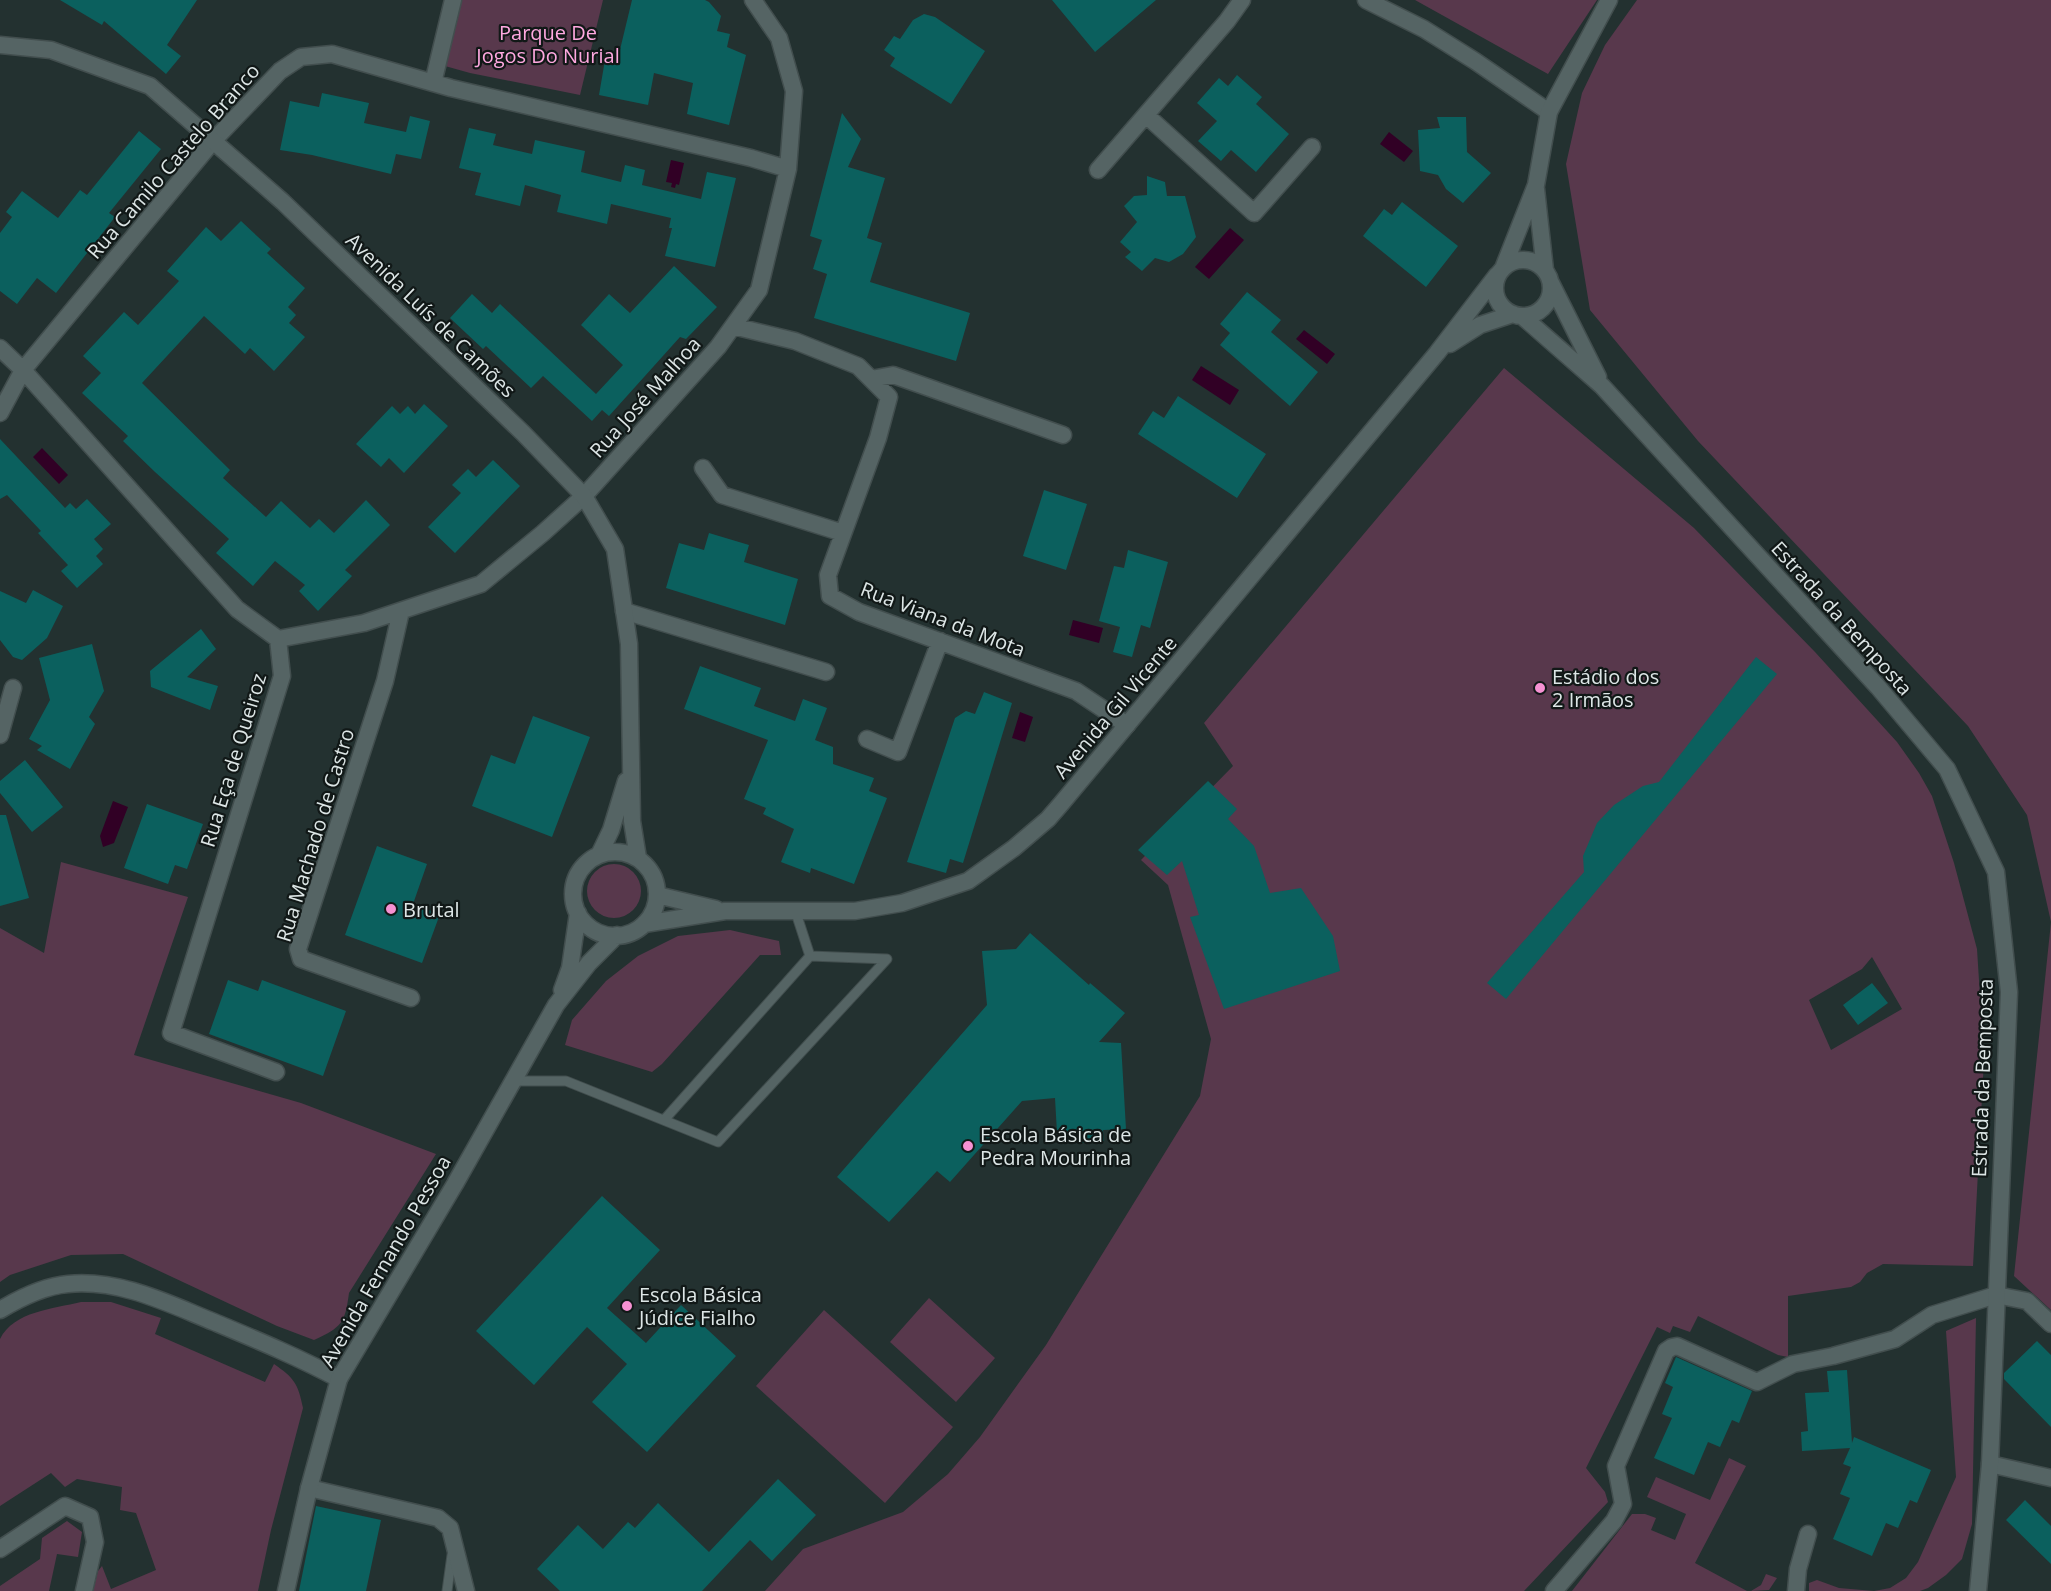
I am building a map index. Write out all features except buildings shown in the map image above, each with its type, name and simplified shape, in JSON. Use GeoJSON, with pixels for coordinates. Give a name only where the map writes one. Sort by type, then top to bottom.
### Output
{"type":"FeatureCollection","features":[{"type":"Feature","properties":{"kind":"street"},"geometry":{"type":"LineString","coordinates":[[434,83],[453,0]]}},
{"type":"Feature","properties":{"kind":"street","name":"Rua José Malhoa"},"geometry":{"type":"LineString","coordinates":[[278,639],[364,622],[481,585],[584,496],[718,347],[759,290],[788,169],[794,91],[779,38],[753,0]]}},
{"type":"Feature","properties":{"kind":"street"},"geometry":{"type":"LineString","coordinates":[[1098,170],[1227,21],[1242,0]]}},
{"type":"Feature","properties":{"kind":"street"},"geometry":{"type":"LineString","coordinates":[[1366,0],[1424,29],[1549,112]]}},
{"type":"Feature","properties":{"kind":"street"},"geometry":{"type":"LineString","coordinates":[[1602,386],[1518,315],[1505,310],[1499,303],[1495,285],[1536,185],[1549,112],[1609,0]]}},
{"type":"Feature","properties":{"kind":"street","name":"Avenida Luís de Camões"},"geometry":{"type":"LineString","coordinates":[[0,45],[51,51],[150,86],[317,235],[523,433],[584,496],[615,549],[628,644],[632,741],[630,768]]}},
{"type":"Feature","properties":{"kind":"street","name":"Rua Camilo Castelo Branco"},"geometry":{"type":"LineString","coordinates":[[0,413],[23,370],[213,141],[280,71],[301,57],[332,54],[434,83],[752,158],[788,169]]}},
{"type":"Feature","properties":{"kind":"street"},"geometry":{"type":"LineString","coordinates":[[1146,115],[1254,213],[1312,147]]}},
{"type":"Feature","properties":{"kind":"street"},"geometry":{"type":"LineString","coordinates":[[1437,353],[1480,325],[1538,312],[1545,306],[1551,291],[1536,185]]}},
{"type":"Feature","properties":{"kind":"street"},"geometry":{"type":"LineString","coordinates":[[1437,353],[1501,271],[1521,259],[1530,260],[1548,276],[1602,386]]}},
{"type":"Feature","properties":{"kind":"street","name":"Rua Viana da Mota"},"geometry":{"type":"LineString","coordinates":[[733,326],[795,341],[858,366],[889,398],[878,438],[828,575],[830,596],[859,612],[1076,692],[1127,725]]}},
{"type":"Feature","properties":{"kind":"street"},"geometry":{"type":"LineString","coordinates":[[0,348],[23,370],[237,609],[278,639]]}},
{"type":"Feature","properties":{"kind":"street","name":"Avenida Gil Vicente"},"geometry":{"type":"LineString","coordinates":[[725,911],[855,911],[902,903],[968,881],[1014,848],[1048,819],[1437,353]]}},
{"type":"Feature","properties":{"kind":"street"},"geometry":{"type":"LineString","coordinates":[[871,379],[893,375],[1062,435]]}},
{"type":"Feature","properties":{"kind":"street","name":"Estrada da Bemposta"},"geometry":{"type":"LineString","coordinates":[[1602,386],[1870,679],[1947,769],[1995,872],[2009,992],[1990,1464],[1978,1591]]}},
{"type":"Feature","properties":{"kind":"street"},"geometry":{"type":"LineString","coordinates":[[703,468],[722,495],[843,533]]}},
{"type":"Feature","properties":{"kind":"street","name":"Rua Machado de Castro"},"geometry":{"type":"LineString","coordinates":[[401,611],[385,681],[298,949],[301,959],[411,998]]}},
{"type":"Feature","properties":{"kind":"street"},"geometry":{"type":"LineString","coordinates":[[624,611],[826,672]]}},
{"type":"Feature","properties":{"kind":"street","name":"Rua Eça de Queiroz"},"geometry":{"type":"LineString","coordinates":[[276,1072],[171,1033],[282,676],[278,639]]}},
{"type":"Feature","properties":{"kind":"street"},"geometry":{"type":"LineString","coordinates":[[867,739],[898,752],[940,641]]}},
{"type":"Feature","properties":{"kind":"street"},"geometry":{"type":"LineString","coordinates":[[0,735],[13,688]]}},
{"type":"Feature","properties":{"kind":"street"},"geometry":{"type":"LineString","coordinates":[[599,855],[611,830],[630,768]]}},
{"type":"Feature","properties":{"kind":"street"},"geometry":{"type":"LineString","coordinates":[[630,768],[632,821],[638,858]]}},
{"type":"Feature","properties":{"kind":"street"},"geometry":{"type":"LineString","coordinates":[[612,852],[626,853],[638,858],[648,868],[655,881],[657,895],[651,916],[644,924],[626,934],[605,934],[594,930],[578,913],[574,900],[574,886],[579,873],[588,862],[599,855],[612,852]]}},
{"type":"Feature","properties":{"kind":"street"},"geometry":{"type":"LineString","coordinates":[[657,895],[725,911]]}},
{"type":"Feature","properties":{"kind":"street"},"geometry":{"type":"LineString","coordinates":[[644,924],[725,911]]}},
{"type":"Feature","properties":{"kind":"street"},"geometry":{"type":"LineString","coordinates":[[556,1005],[570,968],[578,913]]}},
{"type":"Feature","properties":{"kind":"street"},"geometry":{"type":"LineString","coordinates":[[556,1005],[589,963],[617,935]]}},
{"type":"Feature","properties":{"kind":"street","name":"Avenida Fernando Pessoa"},"geometry":{"type":"LineString","coordinates":[[286,1591],[309,1488],[339,1379],[455,1184],[556,1005]]}},
{"type":"Feature","properties":{"kind":"street"},"geometry":{"type":"LineString","coordinates":[[0,1310],[30,1294],[67,1284],[96,1284],[139,1291],[293,1355],[339,1379]]}},
{"type":"Feature","properties":{"kind":"street"},"geometry":{"type":"LineString","coordinates":[[1554,1591],[1614,1521],[1623,1504],[1616,1466],[1666,1351],[1672,1347],[1677,1346],[1757,1382],[1793,1364],[1833,1356],[1894,1339],[1932,1315],[1996,1295],[2027,1301],[2051,1324]]}},
{"type":"Feature","properties":{"kind":"street"},"geometry":{"type":"LineString","coordinates":[[1990,1464],[2051,1478]]}},
{"type":"Feature","properties":{"kind":"street"},"geometry":{"type":"LineString","coordinates":[[309,1488],[438,1518],[450,1528],[466,1591]]}},
{"type":"Feature","properties":{"kind":"street"},"geometry":{"type":"LineString","coordinates":[[0,1549],[65,1506],[90,1517],[95,1542],[84,1591]]}},
{"type":"Feature","properties":{"kind":"street"},"geometry":{"type":"LineString","coordinates":[[1796,1591],[1797,1569],[1808,1534]]}},
{"type":"Feature","properties":{"kind":"lane"},"geometry":{"type":"LineString","coordinates":[[795,910],[810,957]]}},
{"type":"Feature","properties":{"kind":"lane"},"geometry":{"type":"LineString","coordinates":[[514,1081],[566,1080],[664,1120],[718,1142],[887,959],[810,957],[664,1120]]}},
{"type":"Feature","properties":{"kind":"lane"},"geometry":{"type":"LineString","coordinates":[[447,1591],[454,1545]]}},
{"type":"Feature","properties":{"kind":"green space","name":"Parque De Jogos Do Nurial"},"geometry":{"type":"Polygon","coordinates":[[[461,0],[603,0],[580,95],[445,66],[461,0]]]}},
{"type":"Feature","properties":{"kind":"green space"},"geometry":{"type":"Polygon","coordinates":[[[1415,0],[1597,0],[1548,74],[1415,0]]]}},
{"type":"Feature","properties":{"kind":"green space"},"geometry":{"type":"Polygon","coordinates":[[[1637,0],[2051,0],[2051,922],[2027,815],[1968,726],[1698,441],[1590,310],[1566,164],[1582,93],[1605,45],[1637,0]]]}},
{"type":"Feature","properties":{"kind":"green space"},"geometry":{"type":"Polygon","coordinates":[[[1504,368],[1694,528],[1815,652],[1897,742],[1932,796],[1954,863],[1977,949],[1984,1059],[1973,1266],[1883,1264],[1867,1273],[1860,1282],[1851,1287],[1788,1296],[1788,1357],[1778,1355],[1698,1316],[1690,1332],[1673,1326],[1670,1333],[1657,1327],[1586,1468],[1605,1492],[1608,1502],[1524,1591],[765,1591],[803,1549],[903,1512],[948,1474],[980,1437],[1046,1345],[1200,1096],[1211,1039],[1168,885],[1141,860],[1233,766],[1204,723],[1504,368]],[[1872,957],[1862,969],[1809,1000],[1831,1050],[1902,1009],[1872,957]]]}},
{"type":"Feature","properties":{"kind":"green space"},"geometry":{"type":"Polygon","coordinates":[[[61,862],[188,897],[134,1055],[301,1103],[436,1154],[349,1293],[344,1318],[331,1331],[314,1340],[277,1326],[123,1254],[71,1255],[10,1275],[0,1282],[0,928],[44,953],[61,862]]]}},
{"type":"Feature","properties":{"kind":"green space"},"geometry":{"type":"Polygon","coordinates":[[[614,864],[624,866],[633,872],[639,881],[641,891],[639,901],[633,910],[624,916],[614,918],[604,916],[595,910],[589,901],[587,891],[589,881],[595,872],[604,866],[614,864]]]}},
{"type":"Feature","properties":{"kind":"green space"},"geometry":{"type":"Polygon","coordinates":[[[2051,922],[2051,1310],[2014,1276],[2051,922]]]}},
{"type":"Feature","properties":{"kind":"green space"},"geometry":{"type":"Polygon","coordinates":[[[730,930],[779,941],[781,955],[760,955],[662,1064],[652,1072],[565,1045],[572,1020],[606,981],[638,956],[678,936],[730,930]]]}},
{"type":"Feature","properties":{"kind":"green space"},"geometry":{"type":"Polygon","coordinates":[[[929,1298],[995,1358],[956,1402],[890,1342],[929,1298]]]}},
{"type":"Feature","properties":{"kind":"green space"},"geometry":{"type":"Polygon","coordinates":[[[81,1302],[111,1302],[161,1318],[155,1334],[265,1382],[274,1364],[294,1382],[303,1408],[271,1530],[258,1591],[93,1591],[98,1571],[102,1566],[111,1589],[156,1570],[136,1513],[120,1510],[122,1487],[77,1479],[65,1487],[51,1473],[0,1506],[0,1339],[6,1330],[24,1317],[47,1309],[81,1302]]]}},
{"type":"Feature","properties":{"kind":"green space"},"geometry":{"type":"Polygon","coordinates":[[[824,1310],[953,1427],[885,1503],[756,1386],[824,1310]]]}},
{"type":"Feature","properties":{"kind":"green space"},"geometry":{"type":"Polygon","coordinates":[[[1976,1318],[1972,1524],[1962,1559],[1946,1575],[1920,1591],[1874,1591],[1890,1588],[1906,1578],[1918,1562],[1956,1477],[1946,1331],[1976,1318]]]}},
{"type":"Feature","properties":{"kind":"green space"},"geometry":{"type":"Polygon","coordinates":[[[1729,1458],[1746,1466],[1695,1563],[1747,1591],[1572,1591],[1632,1514],[1645,1514],[1656,1518],[1651,1530],[1675,1540],[1686,1514],[1647,1497],[1656,1477],[1710,1500],[1729,1458]]]}},
{"type":"Feature","properties":{"kind":"green space"},"geometry":{"type":"Polygon","coordinates":[[[67,1521],[82,1532],[78,1557],[57,1554],[49,1591],[0,1591],[0,1586],[40,1559],[42,1538],[67,1521]]]}},
{"type":"Feature","properties":{"kind":"green space"},"geometry":{"type":"Polygon","coordinates":[[[1766,1574],[1777,1578],[1769,1590],[1751,1591],[1761,1585],[1766,1574]]]}},
{"type":"Feature","properties":{"kind":"green space"},"geometry":{"type":"Polygon","coordinates":[[[1817,1580],[1839,1588],[1874,1591],[1809,1591],[1809,1583],[1817,1580]]]}},
{"type":"Feature","properties":{"kind":"shaded area"},"geometry":{"type":"Polygon","coordinates":[[[1389,132],[1413,151],[1404,162],[1380,144],[1389,132]]]}},
{"type":"Feature","properties":{"kind":"shaded area"},"geometry":{"type":"Polygon","coordinates":[[[671,160],[684,163],[679,185],[676,184],[675,188],[671,187],[672,183],[666,182],[671,160]]]}},
{"type":"Feature","properties":{"kind":"shaded area"},"geometry":{"type":"Polygon","coordinates":[[[1230,228],[1244,240],[1209,279],[1195,267],[1230,228]]]}},
{"type":"Feature","properties":{"kind":"shaded area"},"geometry":{"type":"Polygon","coordinates":[[[1304,330],[1335,354],[1327,364],[1296,339],[1304,330]]]}},
{"type":"Feature","properties":{"kind":"shaded area"},"geometry":{"type":"Polygon","coordinates":[[[1201,366],[1239,390],[1230,405],[1192,380],[1201,366]]]}},
{"type":"Feature","properties":{"kind":"shaded area"},"geometry":{"type":"Polygon","coordinates":[[[42,448],[68,475],[59,484],[33,457],[42,448]]]}},
{"type":"Feature","properties":{"kind":"shaded area"},"geometry":{"type":"Polygon","coordinates":[[[1073,620],[1103,628],[1099,643],[1069,635],[1073,620]]]}},
{"type":"Feature","properties":{"kind":"shaded area"},"geometry":{"type":"Polygon","coordinates":[[[1020,712],[1033,717],[1025,742],[1012,738],[1020,712]]]}},
{"type":"Feature","properties":{"kind":"shaded area"},"geometry":{"type":"Polygon","coordinates":[[[113,801],[128,807],[114,843],[103,847],[100,836],[113,801]]]}},
{"type":"Feature","properties":{"kind":"place","name":"Estádio dos 2 Irmãos"},"geometry":{"type":"Point","coordinates":[1540,688]}},
{"type":"Feature","properties":{"kind":"place","name":"Brutal"},"geometry":{"type":"Point","coordinates":[391,909]}},
{"type":"Feature","properties":{"kind":"place","name":"Escola Básica de Pedra Mourinha"},"geometry":{"type":"Point","coordinates":[968,1146]}},
{"type":"Feature","properties":{"kind":"place","name":"Escola Básica Júdice Fialho"},"geometry":{"type":"Point","coordinates":[627,1306]}}]}
